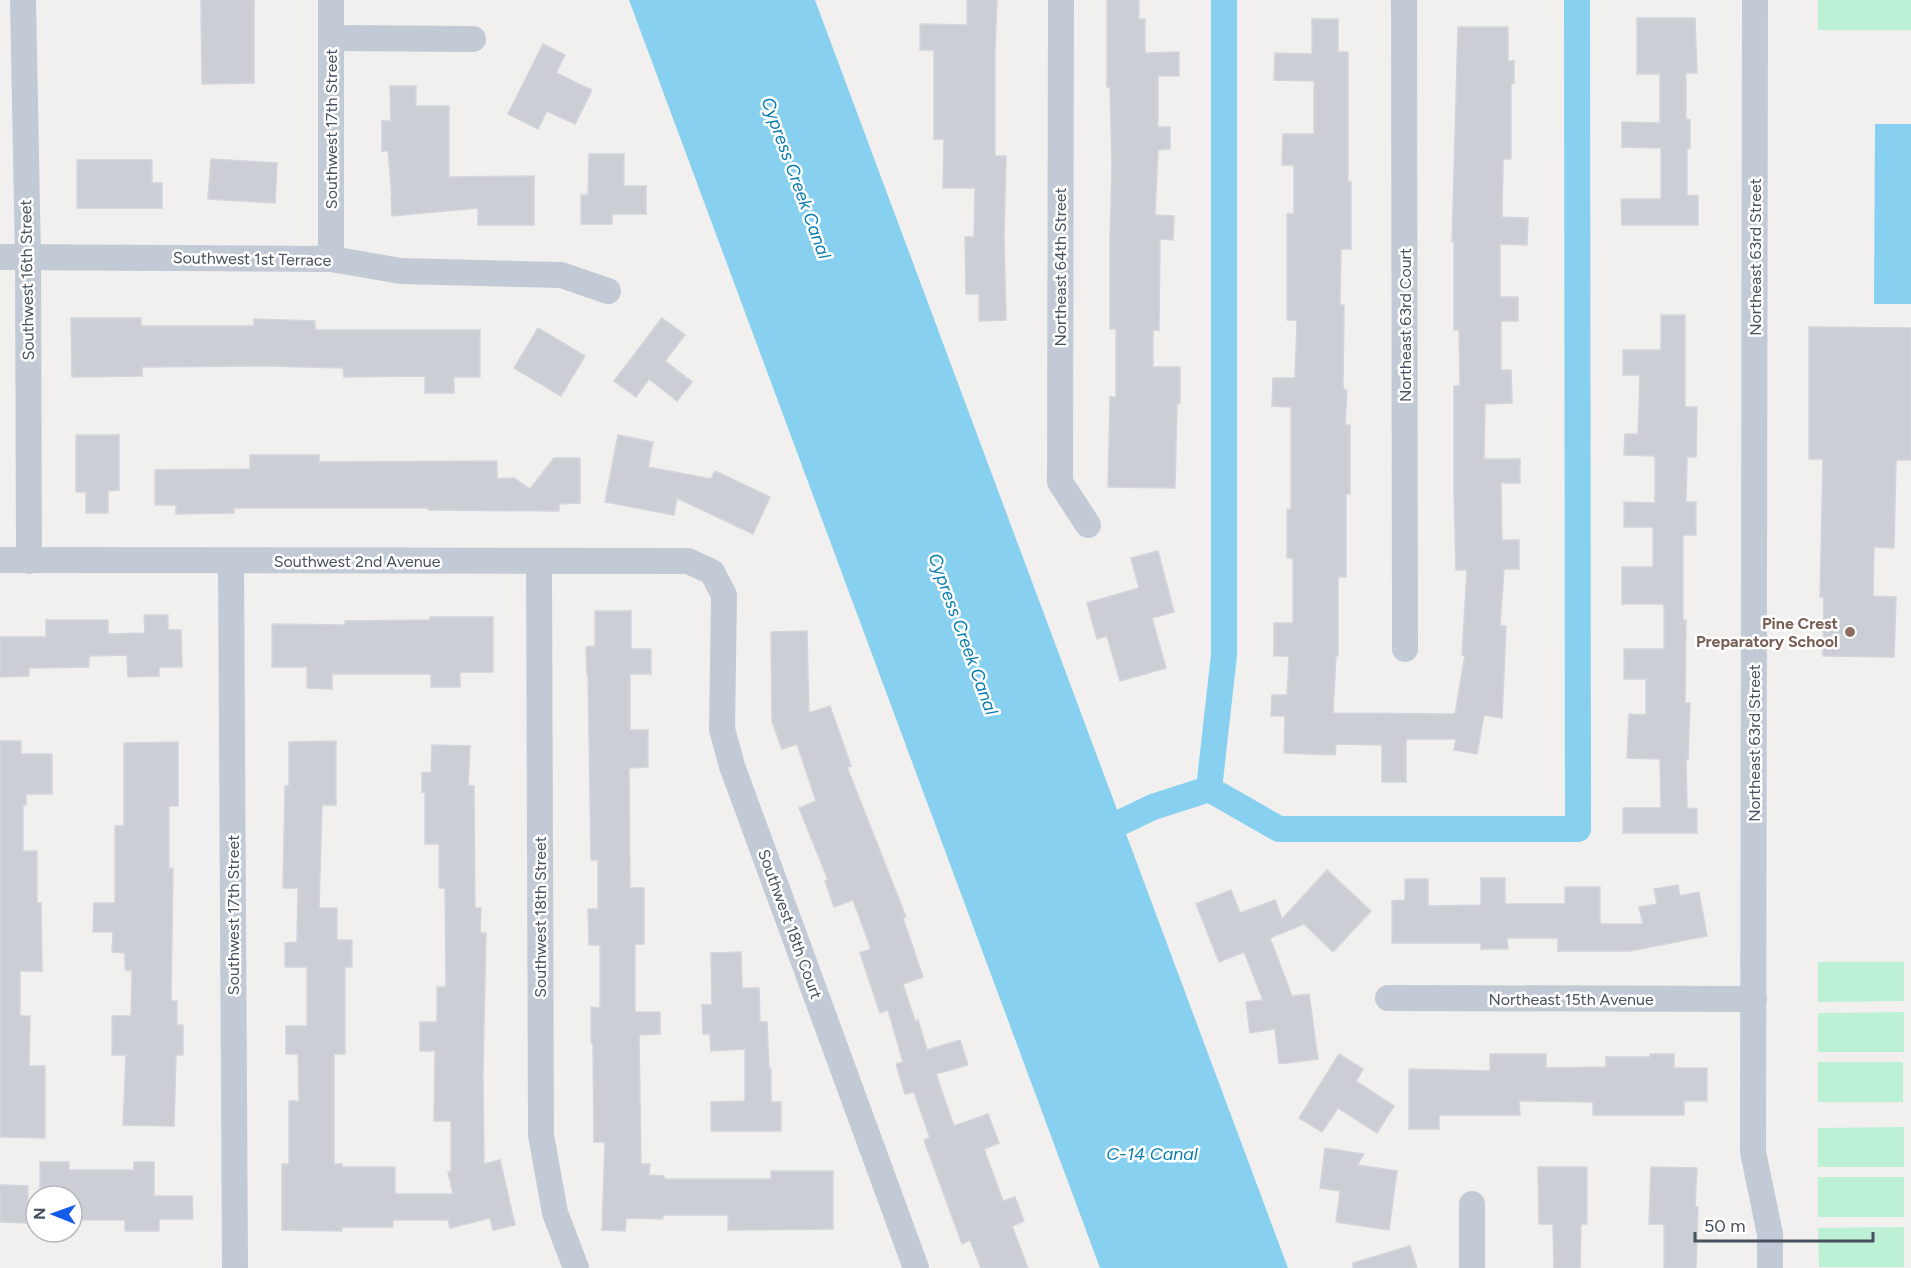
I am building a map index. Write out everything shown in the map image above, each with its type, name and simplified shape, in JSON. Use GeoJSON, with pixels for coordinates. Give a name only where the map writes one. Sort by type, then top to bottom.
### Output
{"type":"FeatureCollection","features":[{"type":"Feature","properties":{"kind":"street","name":"Southwest 16th Street"},"geometry":{"type":"LineString","coordinates":[[23,0],[28,257],[29,561]]}},
{"type":"Feature","properties":{"kind":"street","name":"Southwest 17th Street"},"geometry":{"type":"LineString","coordinates":[[331,0],[331,259]]}},
{"type":"Feature","properties":{"kind":"street","name":"Northeast 64th Street"},"geometry":{"type":"LineString","coordinates":[[1060,0],[1060,482],[1088,525]]}},
{"type":"Feature","properties":{"kind":"street","name":"Northeast 63rd Court"},"geometry":{"type":"LineString","coordinates":[[1404,0],[1405,649]]}},
{"type":"Feature","properties":{"kind":"street","name":"Northeast 63rd Street"},"geometry":{"type":"LineString","coordinates":[[1755,0],[1753,1152],[1770,1234],[1770,1268]]}},
{"type":"Feature","properties":{"kind":"street"},"geometry":{"type":"LineString","coordinates":[[332,38],[473,39]]}},
{"type":"Feature","properties":{"kind":"street","name":"Southwest 1st Terrace"},"geometry":{"type":"LineString","coordinates":[[0,257],[331,259],[401,271],[561,275],[608,291]]}},
{"type":"Feature","properties":{"kind":"street","name":"Southwest 2nd Avenue"},"geometry":{"type":"LineString","coordinates":[[0,560],[688,561],[712,572]]}},
{"type":"Feature","properties":{"kind":"street","name":"Southwest 17th Street"},"geometry":{"type":"LineString","coordinates":[[231,561],[235,1268]]}},
{"type":"Feature","properties":{"kind":"street","name":"Southwest 18th Street"},"geometry":{"type":"LineString","coordinates":[[539,561],[541,1135],[555,1213],[576,1268]]}},
{"type":"Feature","properties":{"kind":"street","name":"Southwest 18th Court"},"geometry":{"type":"LineString","coordinates":[[712,572],[724,595],[722,729],[732,766],[916,1268]]}},
{"type":"Feature","properties":{"kind":"street","name":"Northeast 15th Avenue"},"geometry":{"type":"LineString","coordinates":[[1388,998],[1754,999]]}},
{"type":"Feature","properties":{"kind":"street"},"geometry":{"type":"LineString","coordinates":[[1472,1204],[1472,1268]]}},
{"type":"Feature","properties":{"kind":"green space"},"geometry":{"type":"Polygon","coordinates":[[[1818,0],[1911,0],[1911,30],[1818,30],[1818,0]]]}},
{"type":"Feature","properties":{"kind":"green space"},"geometry":{"type":"Polygon","coordinates":[[[1818,962],[1904,962],[1904,1001],[1818,1002],[1818,962]]]}},
{"type":"Feature","properties":{"kind":"green space"},"geometry":{"type":"Polygon","coordinates":[[[1904,1012],[1904,1052],[1818,1052],[1818,1013],[1904,1012]]]}},
{"type":"Feature","properties":{"kind":"green space"},"geometry":{"type":"Polygon","coordinates":[[[1818,1062],[1903,1062],[1903,1102],[1818,1102],[1818,1062]]]}},
{"type":"Feature","properties":{"kind":"green space"},"geometry":{"type":"Polygon","coordinates":[[[1904,1127],[1904,1167],[1818,1167],[1818,1128],[1904,1127]]]}},
{"type":"Feature","properties":{"kind":"green space"},"geometry":{"type":"Polygon","coordinates":[[[1818,1177],[1904,1177],[1904,1217],[1818,1217],[1818,1177]]]}},
{"type":"Feature","properties":{"kind":"green space"},"geometry":{"type":"Polygon","coordinates":[[[1904,1227],[1904,1267],[1819,1267],[1818,1228],[1904,1227]]]}},
{"type":"Feature","properties":{"kind":"water","name":"C-14 Canal"},"geometry":{"type":"Polygon","coordinates":[[[629,0],[815,0],[1288,1268],[1100,1268],[629,0]]]}},
{"type":"Feature","properties":{"kind":"water"},"geometry":{"type":"Polygon","coordinates":[[[1875,124],[1911,124],[1911,304],[1874,304],[1875,124]]]}},
{"type":"Feature","properties":{"kind":"building"},"geometry":{"type":"Polygon","coordinates":[[[201,0],[254,0],[254,83],[202,84],[201,0]]]}},
{"type":"Feature","properties":{"kind":"building"},"geometry":{"type":"Polygon","coordinates":[[[967,0],[997,0],[995,156],[1006,156],[1004,237],[1006,320],[979,321],[979,294],[966,294],[965,237],[974,237],[975,188],[943,188],[944,139],[934,139],[934,50],[920,50],[920,24],[967,25],[967,0]]]}},
{"type":"Feature","properties":{"kind":"building"},"geometry":{"type":"Polygon","coordinates":[[[1107,0],[1139,0],[1139,19],[1145,19],[1145,53],[1179,52],[1179,76],[1158,76],[1158,127],[1170,127],[1170,149],[1158,150],[1155,215],[1174,216],[1173,240],[1160,239],[1159,330],[1153,330],[1153,367],[1180,367],[1175,488],[1108,487],[1110,397],[1116,397],[1116,329],[1110,329],[1112,168],[1110,87],[1107,87],[1107,0]]]}},
{"type":"Feature","properties":{"kind":"building"},"geometry":{"type":"Polygon","coordinates":[[[1637,18],[1695,18],[1697,73],[1686,73],[1686,119],[1690,120],[1690,148],[1687,148],[1687,195],[1698,196],[1698,225],[1622,225],[1621,199],[1661,199],[1661,148],[1622,147],[1622,122],[1660,123],[1660,74],[1637,74],[1637,18]]]}},
{"type":"Feature","properties":{"kind":"building"},"geometry":{"type":"Polygon","coordinates":[[[1312,19],[1338,19],[1338,52],[1348,52],[1348,182],[1351,182],[1351,249],[1341,249],[1340,305],[1344,305],[1343,389],[1347,390],[1345,425],[1350,425],[1350,494],[1346,494],[1346,577],[1338,577],[1338,656],[1336,656],[1333,713],[1455,714],[1465,655],[1462,655],[1467,570],[1456,570],[1454,494],[1454,386],[1460,386],[1459,330],[1454,330],[1454,242],[1452,242],[1458,27],[1508,27],[1508,61],[1514,61],[1514,83],[1511,83],[1511,159],[1503,159],[1502,217],[1528,218],[1527,245],[1500,244],[1500,297],[1518,297],[1518,321],[1501,321],[1501,370],[1511,370],[1512,403],[1485,404],[1484,459],[1520,459],[1520,483],[1501,483],[1502,540],[1519,540],[1519,569],[1504,569],[1500,626],[1506,626],[1502,718],[1484,715],[1477,754],[1454,750],[1456,739],[1406,739],[1406,782],[1382,782],[1382,745],[1336,744],[1335,755],[1284,753],[1285,716],[1271,716],[1272,695],[1287,695],[1289,656],[1274,656],[1274,623],[1293,623],[1293,558],[1287,558],[1287,509],[1291,509],[1291,407],[1272,406],[1273,378],[1295,378],[1297,320],[1287,320],[1287,214],[1294,214],[1294,165],[1282,165],[1283,134],[1314,134],[1314,81],[1274,80],[1275,53],[1312,54],[1312,19]]]}},
{"type":"Feature","properties":{"kind":"building"},"geometry":{"type":"Polygon","coordinates":[[[543,44],[565,55],[556,73],[592,90],[575,124],[547,111],[538,129],[508,114],[543,44]]]}},
{"type":"Feature","properties":{"kind":"building"},"geometry":{"type":"Polygon","coordinates":[[[390,86],[416,86],[416,106],[449,106],[449,177],[534,176],[534,225],[478,225],[478,208],[392,216],[388,151],[382,151],[382,121],[391,121],[390,86]]]}},
{"type":"Feature","properties":{"kind":"building"},"geometry":{"type":"Polygon","coordinates":[[[589,154],[624,154],[624,186],[646,186],[646,214],[612,214],[612,224],[581,224],[581,195],[588,195],[589,154]]]}},
{"type":"Feature","properties":{"kind":"building"},"geometry":{"type":"Polygon","coordinates":[[[211,159],[277,163],[275,203],[208,199],[211,159]]]}},
{"type":"Feature","properties":{"kind":"building"},"geometry":{"type":"Polygon","coordinates":[[[77,160],[152,160],[152,183],[162,183],[162,208],[77,208],[77,160]]]}},
{"type":"Feature","properties":{"kind":"building"},"geometry":{"type":"Polygon","coordinates":[[[1661,315],[1685,315],[1685,407],[1697,407],[1696,457],[1687,457],[1686,502],[1696,502],[1696,535],[1683,535],[1683,620],[1686,620],[1685,703],[1690,703],[1688,760],[1686,760],[1687,808],[1697,809],[1697,833],[1623,833],[1623,808],[1661,808],[1660,759],[1627,758],[1629,714],[1646,715],[1646,679],[1624,679],[1624,649],[1664,649],[1664,604],[1622,604],[1622,567],[1653,567],[1653,527],[1624,527],[1624,502],[1655,503],[1655,456],[1624,455],[1625,434],[1638,434],[1640,375],[1623,375],[1623,350],[1661,350],[1661,315]]]}},
{"type":"Feature","properties":{"kind":"building"},"geometry":{"type":"Polygon","coordinates":[[[71,318],[141,318],[141,326],[254,326],[254,319],[315,321],[315,330],[480,330],[480,377],[454,377],[454,393],[425,393],[425,376],[344,377],[343,368],[142,367],[142,376],[72,377],[71,318]]]}},
{"type":"Feature","properties":{"kind":"building"},"geometry":{"type":"Polygon","coordinates":[[[662,318],[685,335],[665,361],[692,382],[677,401],[649,379],[636,397],[614,381],[662,318]]]}},
{"type":"Feature","properties":{"kind":"building"},"geometry":{"type":"Polygon","coordinates":[[[1809,327],[1911,328],[1911,460],[1896,460],[1894,548],[1874,547],[1873,596],[1896,597],[1894,657],[1823,656],[1824,597],[1820,597],[1823,459],[1809,459],[1809,327]]]}},
{"type":"Feature","properties":{"kind":"building"},"geometry":{"type":"Polygon","coordinates":[[[538,328],[585,356],[561,396],[514,368],[538,328]]]}},
{"type":"Feature","properties":{"kind":"building"},"geometry":{"type":"Polygon","coordinates":[[[76,435],[119,435],[119,490],[108,491],[108,513],[86,513],[86,492],[76,492],[76,435]]]}},
{"type":"Feature","properties":{"kind":"building"},"geometry":{"type":"Polygon","coordinates":[[[618,435],[653,442],[648,467],[711,479],[715,471],[770,497],[753,534],[677,498],[674,515],[605,502],[618,435]]]}},
{"type":"Feature","properties":{"kind":"building"},"geometry":{"type":"Polygon","coordinates":[[[250,455],[319,455],[319,462],[497,461],[497,479],[514,478],[530,489],[554,458],[580,458],[580,503],[559,504],[559,511],[234,508],[234,513],[176,514],[176,505],[155,505],[155,470],[250,469],[250,455]]]}},
{"type":"Feature","properties":{"kind":"building"},"geometry":{"type":"Polygon","coordinates":[[[1158,551],[1174,612],[1152,618],[1166,668],[1120,681],[1107,636],[1097,639],[1087,603],[1139,588],[1131,558],[1158,551]]]}},
{"type":"Feature","properties":{"kind":"building"},"geometry":{"type":"Polygon","coordinates":[[[595,611],[631,611],[631,649],[651,649],[651,674],[630,674],[630,730],[648,730],[648,767],[629,768],[630,888],[644,888],[644,944],[635,944],[635,1012],[660,1012],[660,1034],[639,1035],[641,1164],[650,1164],[649,1175],[664,1176],[664,1179],[771,1179],[771,1171],[833,1171],[833,1229],[728,1230],[728,1215],[663,1215],[663,1219],[626,1218],[625,1231],[602,1230],[605,1142],[594,1142],[593,1043],[591,1043],[591,1007],[600,1008],[600,945],[589,945],[588,909],[598,909],[598,860],[591,860],[586,647],[595,646],[595,611]]]}},
{"type":"Feature","properties":{"kind":"building"},"geometry":{"type":"Polygon","coordinates":[[[144,615],[168,615],[168,630],[181,630],[182,667],[159,667],[159,676],[128,677],[127,655],[89,656],[89,667],[29,668],[29,676],[0,677],[0,637],[46,637],[46,620],[108,620],[108,634],[145,633],[144,615]]]}},
{"type":"Feature","properties":{"kind":"building"},"geometry":{"type":"Polygon","coordinates":[[[430,617],[493,617],[493,672],[460,672],[460,687],[431,687],[431,674],[332,674],[332,689],[307,688],[307,667],[272,667],[272,624],[345,625],[345,621],[430,620],[430,617]]]}},
{"type":"Feature","properties":{"kind":"building"},"geometry":{"type":"Polygon","coordinates":[[[807,631],[809,713],[830,706],[851,766],[847,767],[906,917],[903,918],[923,977],[903,984],[915,1021],[918,1020],[927,1050],[960,1040],[968,1065],[936,1074],[954,1126],[988,1114],[999,1143],[984,1149],[1003,1201],[1015,1197],[1024,1221],[1012,1226],[1028,1268],[981,1268],[970,1240],[962,1244],[924,1140],[930,1138],[914,1092],[905,1094],[896,1064],[903,1062],[888,1010],[880,1013],[860,953],[871,949],[853,900],[834,907],[825,881],[828,880],[799,808],[816,801],[797,744],[782,749],[772,721],[771,632],[807,631]]]}},
{"type":"Feature","properties":{"kind":"building"},"geometry":{"type":"Polygon","coordinates":[[[0,741],[21,741],[21,754],[52,754],[52,794],[26,794],[26,805],[23,805],[23,851],[37,851],[37,903],[41,903],[42,971],[20,971],[20,1016],[30,1016],[29,1066],[45,1066],[45,1138],[0,1137],[0,741]]]}},
{"type":"Feature","properties":{"kind":"building"},"geometry":{"type":"Polygon","coordinates":[[[336,741],[336,805],[322,805],[319,908],[337,908],[337,940],[352,940],[352,967],[345,967],[345,1054],[334,1054],[334,1164],[342,1164],[342,1167],[395,1167],[395,1194],[453,1194],[448,1172],[451,1172],[451,1121],[434,1121],[435,1051],[420,1051],[420,1022],[437,1022],[437,987],[446,987],[445,888],[439,888],[439,844],[425,844],[425,792],[422,792],[422,772],[431,773],[432,745],[470,746],[468,785],[474,786],[475,908],[481,908],[480,933],[486,933],[484,1164],[500,1160],[515,1225],[493,1230],[490,1218],[450,1228],[448,1220],[393,1220],[393,1227],[342,1227],[342,1231],[282,1230],[282,1164],[289,1164],[289,1101],[299,1101],[298,1054],[286,1054],[286,1026],[307,1026],[307,967],[285,967],[285,943],[297,942],[298,888],[283,888],[285,786],[289,786],[289,742],[336,741]]]}},
{"type":"Feature","properties":{"kind":"building"},"geometry":{"type":"Polygon","coordinates":[[[178,742],[178,806],[169,806],[169,869],[173,868],[171,1001],[177,1001],[177,1025],[183,1025],[183,1055],[176,1055],[174,1126],[123,1125],[126,1055],[112,1055],[112,1016],[131,1016],[132,971],[125,970],[125,953],[112,952],[113,932],[93,932],[94,903],[115,903],[115,826],[124,826],[124,743],[178,742]]]}},
{"type":"Feature","properties":{"kind":"building"},"geometry":{"type":"Polygon","coordinates":[[[1327,870],[1371,911],[1333,952],[1304,924],[1270,938],[1292,996],[1309,994],[1318,1059],[1279,1064],[1275,1029],[1250,1033],[1246,1002],[1263,1000],[1244,952],[1219,962],[1196,904],[1231,890],[1240,913],[1275,900],[1282,919],[1327,870]]]}},
{"type":"Feature","properties":{"kind":"building"},"geometry":{"type":"Polygon","coordinates":[[[1481,878],[1505,878],[1505,904],[1565,904],[1565,887],[1600,887],[1600,924],[1643,924],[1639,907],[1657,904],[1654,889],[1678,885],[1680,896],[1699,892],[1707,936],[1630,951],[1558,951],[1558,938],[1507,938],[1508,949],[1481,949],[1481,943],[1392,943],[1392,901],[1405,900],[1405,879],[1428,879],[1428,906],[1481,905],[1481,878]]]}},
{"type":"Feature","properties":{"kind":"building"},"geometry":{"type":"Polygon","coordinates":[[[741,952],[742,988],[759,988],[760,1022],[767,1022],[771,1102],[781,1102],[781,1131],[711,1131],[711,1102],[745,1101],[745,1049],[711,1051],[710,1034],[703,1034],[702,1005],[712,1005],[711,953],[741,952]]]}},
{"type":"Feature","properties":{"kind":"building"},"geometry":{"type":"Polygon","coordinates":[[[1339,1054],[1363,1069],[1356,1081],[1394,1106],[1377,1133],[1338,1108],[1322,1132],[1299,1118],[1339,1054]]]}},
{"type":"Feature","properties":{"kind":"building"},"geometry":{"type":"Polygon","coordinates":[[[1490,1054],[1546,1054],[1546,1068],[1606,1067],[1606,1057],[1650,1057],[1650,1054],[1674,1054],[1674,1068],[1707,1068],[1707,1101],[1684,1101],[1684,1115],[1593,1115],[1593,1102],[1519,1101],[1520,1115],[1439,1115],[1439,1129],[1409,1129],[1409,1069],[1490,1071],[1490,1054]]]}},
{"type":"Feature","properties":{"kind":"building"},"geometry":{"type":"Polygon","coordinates":[[[1325,1148],[1364,1154],[1357,1165],[1397,1171],[1389,1230],[1336,1222],[1340,1191],[1320,1188],[1325,1148]]]}},
{"type":"Feature","properties":{"kind":"building"},"geometry":{"type":"Polygon","coordinates":[[[40,1162],[69,1162],[69,1170],[134,1170],[134,1162],[154,1162],[154,1196],[192,1196],[193,1219],[159,1219],[159,1231],[125,1231],[125,1220],[84,1220],[84,1184],[40,1184],[40,1162]]]}},
{"type":"Feature","properties":{"kind":"building"},"geometry":{"type":"Polygon","coordinates":[[[1538,1167],[1587,1167],[1587,1224],[1581,1224],[1580,1268],[1554,1268],[1553,1224],[1539,1224],[1538,1167]]]}},
{"type":"Feature","properties":{"kind":"building"},"geometry":{"type":"Polygon","coordinates":[[[1651,1167],[1697,1168],[1696,1268],[1664,1268],[1664,1224],[1649,1224],[1651,1167]]]}},
{"type":"Feature","properties":{"kind":"building"},"geometry":{"type":"Polygon","coordinates":[[[0,1185],[24,1186],[24,1223],[0,1222],[0,1185]]]}},
{"type":"Feature","properties":{"kind":"building"},"geometry":{"type":"Polygon","coordinates":[[[1410,1246],[1417,1268],[1353,1268],[1353,1263],[1410,1246]]]}},
{"type":"Feature","properties":{"kind":"waterway"},"geometry":{"type":"LineString","coordinates":[[1209,789],[1224,655],[1224,0]]}},
{"type":"Feature","properties":{"kind":"waterway"},"geometry":{"type":"LineString","coordinates":[[1090,837],[1153,807],[1209,789],[1279,829],[1578,829],[1577,0]]}},
{"type":"Feature","properties":{"kind":"place","name":"Pine Crest Preparatory School"},"geometry":{"type":"Point","coordinates":[1850,632]}},
{"type":"Feature","properties":{"kind":"water label","name":"Cypress Creek Canal"},"geometry":{"type":"Point","coordinates":[796,178]}},
{"type":"Feature","properties":{"kind":"water label","name":"Cypress Creek Canal"},"geometry":{"type":"Point","coordinates":[963,634]}}]}
